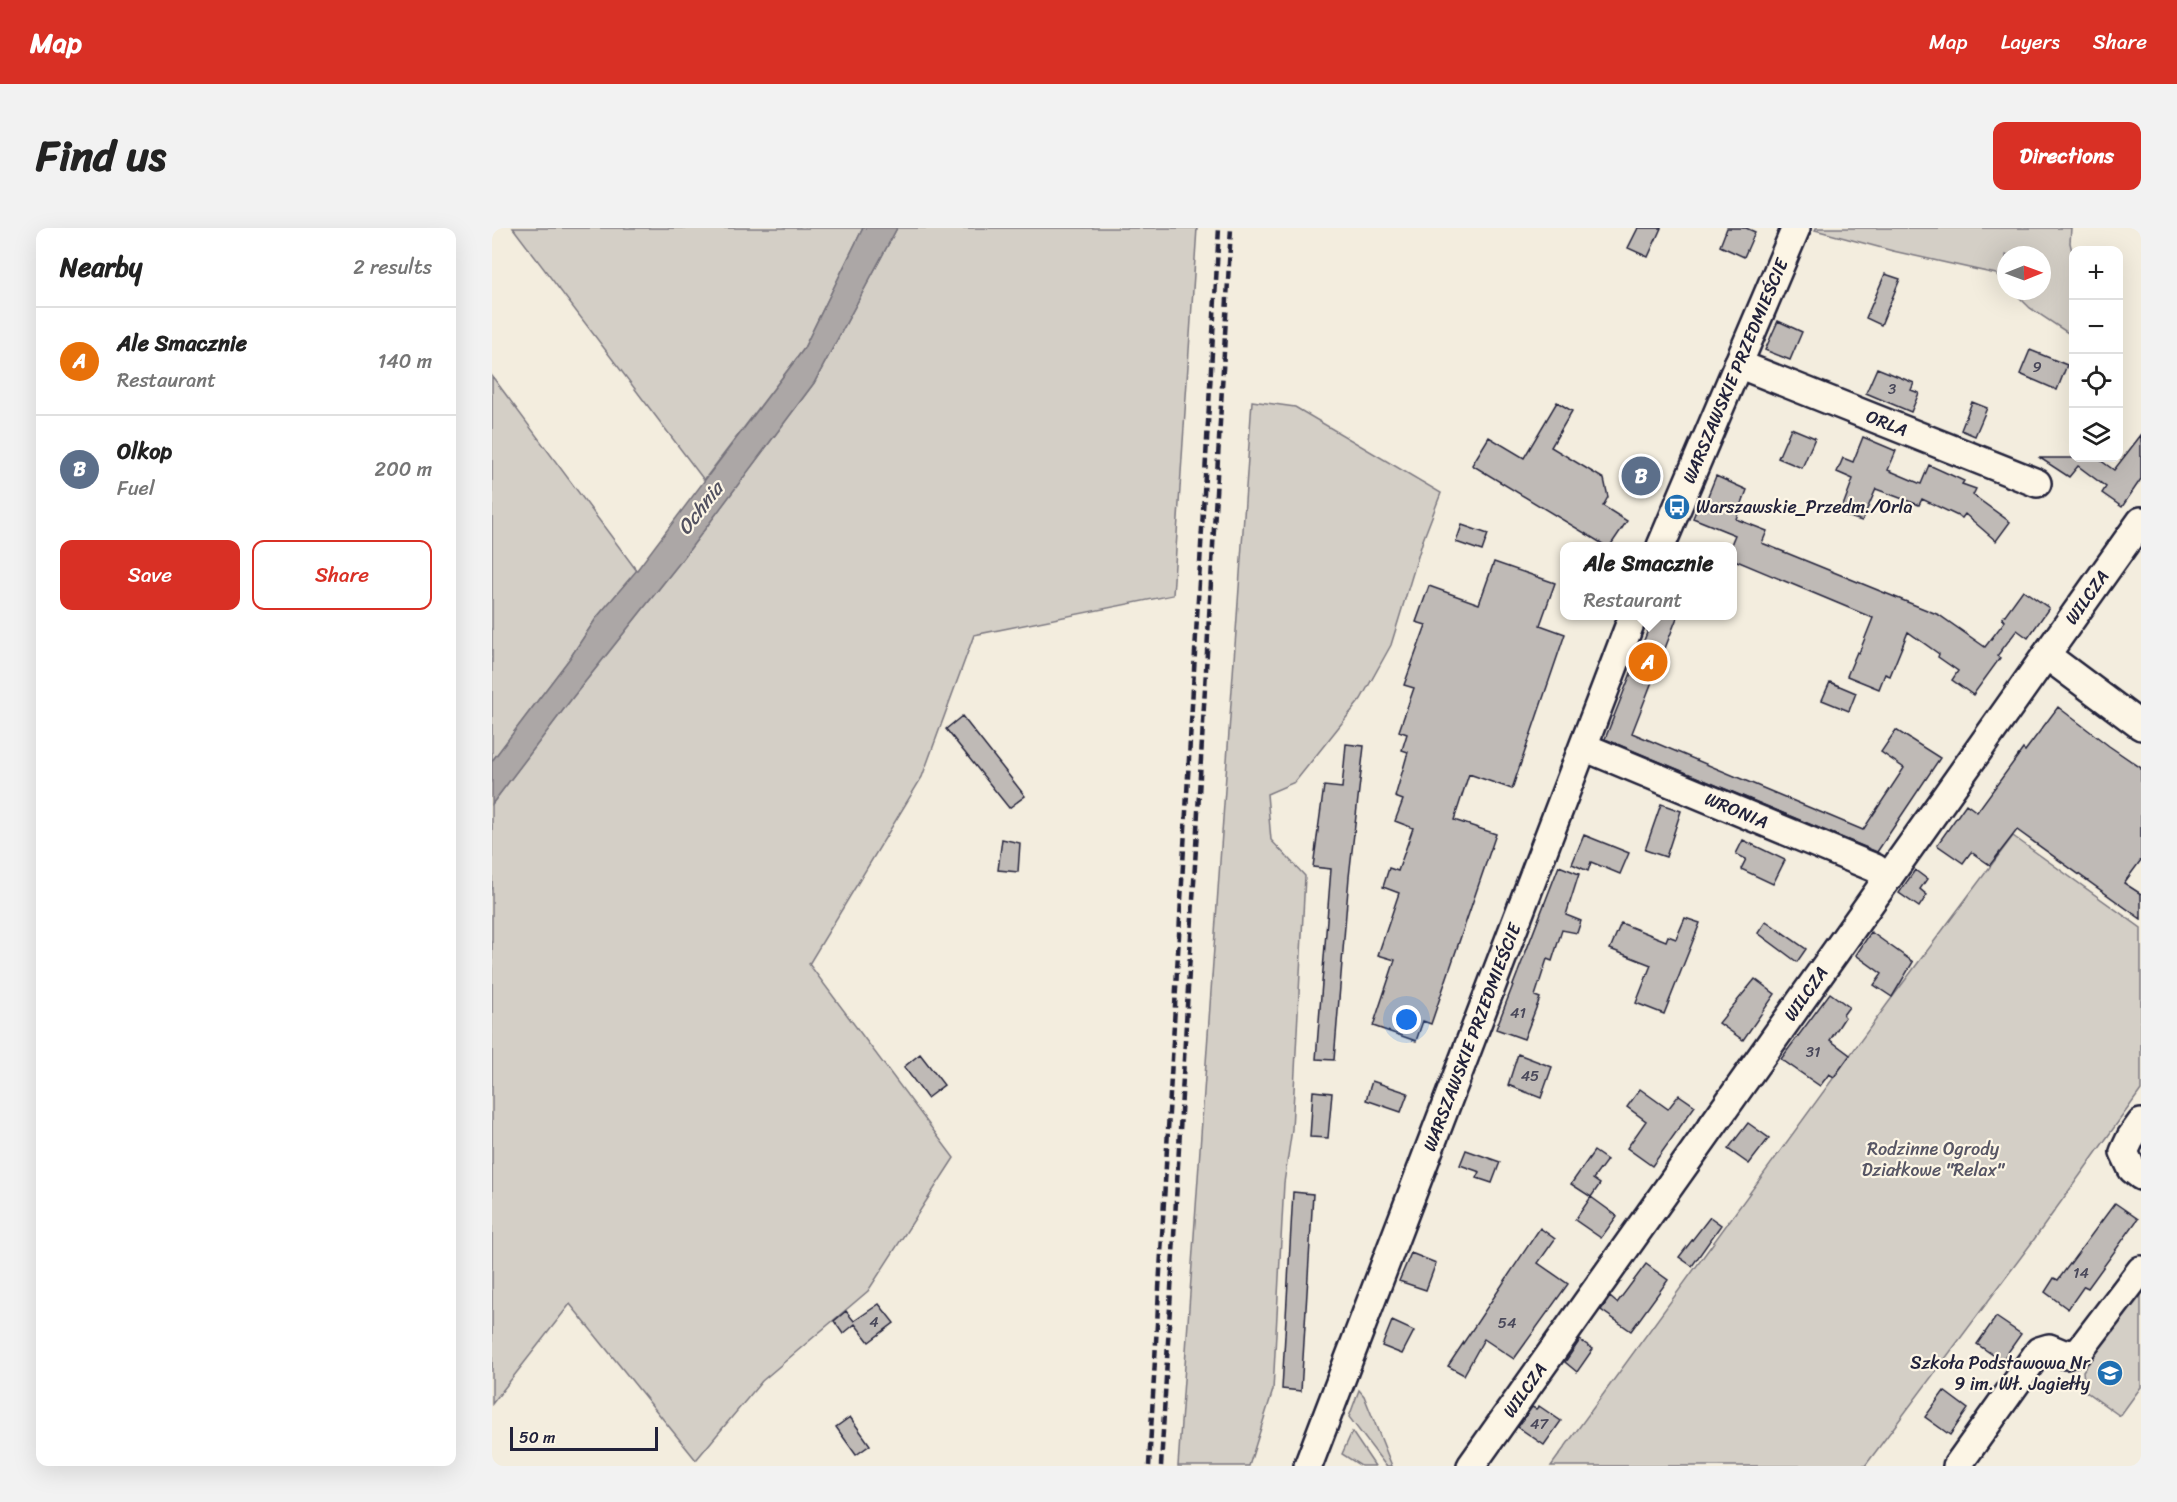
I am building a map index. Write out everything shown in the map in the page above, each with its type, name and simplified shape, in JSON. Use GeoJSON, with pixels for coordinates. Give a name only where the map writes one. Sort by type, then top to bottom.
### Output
{"type":"FeatureCollection","features":[{"type":"Feature","properties":{"kind":"street","name":"WARSZAWSKIE PRZEDMIEŚCIE"},"geometry":{"type":"LineString","coordinates":[[1663,542],[1796,228]]}},
{"type":"Feature","properties":{"kind":"street","name":"ORLA"},"geometry":{"type":"LineString","coordinates":[[1738,364],[2037,483]]}},
{"type":"Feature","properties":{"kind":"street","name":"WILCZA"},"geometry":{"type":"LineString","coordinates":[[1471,1466],[2141,521]]}},
{"type":"Feature","properties":{"kind":"street","name":"WARSZAWSKIE PRZEDMIEŚCIE"},"geometry":{"type":"LineString","coordinates":[[1315,1464],[1632,620]]}},
{"type":"Feature","properties":{"kind":"street"},"geometry":{"type":"LineString","coordinates":[[2046,655],[2141,726]]}},
{"type":"Feature","properties":{"kind":"street","name":"WRONIA"},"geometry":{"type":"LineString","coordinates":[[1584,747],[1875,868],[1888,878]]}},
{"type":"Feature","properties":{"kind":"street"},"geometry":{"type":"LineString","coordinates":[[2141,1123],[2124,1152],[2132,1169],[2141,1176]]}},
{"type":"Feature","properties":{"kind":"street"},"geometry":{"type":"LineString","coordinates":[[1957,1466],[2039,1351],[2049,1348],[2066,1355],[2080,1350],[2141,1270]]}},
{"type":"Feature","properties":{"kind":"green space"},"geometry":{"type":"Polygon","coordinates":[[[513,228],[863,228],[803,350],[704,480],[513,228]]]}},
{"type":"Feature","properties":{"kind":"green space"},"geometry":{"type":"Polygon","coordinates":[[[897,228],[1197,228],[1173,595],[974,635],[922,777],[809,964],[954,1158],[868,1291],[762,1381],[696,1460],[570,1304],[492,1404],[492,804],[681,561],[814,383],[897,228]]]}},
{"type":"Feature","properties":{"kind":"green space"},"geometry":{"type":"Polygon","coordinates":[[[1816,228],[2071,228],[2069,332],[2030,308],[2022,300],[2051,300],[2051,246],[1997,246],[1997,275],[1815,230],[1816,228]]]}},
{"type":"Feature","properties":{"kind":"green space"},"geometry":{"type":"Polygon","coordinates":[[[492,376],[637,571],[597,617],[570,658],[492,761],[492,376]]]}},
{"type":"Feature","properties":{"kind":"green space"},"geometry":{"type":"Polygon","coordinates":[[[1252,401],[1295,407],[1441,493],[1423,540],[1391,645],[1361,699],[1295,782],[1267,794],[1271,840],[1305,876],[1292,1129],[1284,1183],[1273,1390],[1249,1466],[1178,1466],[1252,401]]]}},
{"type":"Feature","properties":{"kind":"green space","name":"Rodzinne Ogrody Działkowe \"Relax\""},"geometry":{"type":"Polygon","coordinates":[[[2013,836],[2141,928],[2141,1090],[2030,1245],[1865,1466],[1551,1466],[1888,1003],[2013,836]]]}},
{"type":"Feature","properties":{"kind":"green space"},"geometry":{"type":"Polygon","coordinates":[[[2141,1291],[2141,1387],[2120,1416],[2085,1391],[2083,1371],[2141,1291]]]}},
{"type":"Feature","properties":{"kind":"green space"},"geometry":{"type":"Polygon","coordinates":[[[1359,1390],[1364,1396],[1392,1466],[1386,1466],[1349,1417],[1359,1390]]]}},
{"type":"Feature","properties":{"kind":"green space"},"geometry":{"type":"Polygon","coordinates":[[[1352,1432],[1375,1466],[1361,1466],[1342,1454],[1352,1432]]]}},
{"type":"Feature","properties":{"kind":"water","name":"Ochnia"},"geometry":{"type":"Polygon","coordinates":[[[863,228],[897,228],[814,383],[681,561],[492,804],[492,761],[570,658],[597,617],[637,570],[803,350],[863,228]]]}},
{"type":"Feature","properties":{"kind":"building"},"geometry":{"type":"Polygon","coordinates":[[[1638,228],[1661,228],[1648,257],[1628,248],[1638,228]]]}},
{"type":"Feature","properties":{"kind":"building"},"geometry":{"type":"Polygon","coordinates":[[[1727,228],[1746,228],[1755,232],[1744,257],[1720,246],[1727,228]]]}},
{"type":"Feature","properties":{"kind":"building"},"geometry":{"type":"Polygon","coordinates":[[[1885,274],[1900,279],[1881,325],[1866,318],[1885,274]]]}},
{"type":"Feature","properties":{"kind":"building"},"geometry":{"type":"Polygon","coordinates":[[[1778,321],[1802,332],[1790,360],[1765,350],[1778,321]]]}},
{"type":"Feature","properties":{"kind":"building"},"geometry":{"type":"Polygon","coordinates":[[[2030,350],[2067,365],[2057,390],[2020,374],[2030,350]]]}},
{"type":"Feature","properties":{"kind":"building"},"geometry":{"type":"Polygon","coordinates":[[[1877,368],[1914,383],[1911,390],[1919,393],[1911,412],[1866,393],[1877,368]]]}},
{"type":"Feature","properties":{"kind":"building"},"geometry":{"type":"Polygon","coordinates":[[[1557,402],[1572,411],[1551,447],[1604,479],[1608,497],[1603,506],[1627,521],[1613,542],[1599,542],[1472,465],[1489,437],[1524,458],[1557,402]]]}},
{"type":"Feature","properties":{"kind":"building"},"geometry":{"type":"Polygon","coordinates":[[[1972,402],[1987,408],[1975,436],[1961,430],[1972,402]]]}},
{"type":"Feature","properties":{"kind":"building"},"geometry":{"type":"Polygon","coordinates":[[[1791,428],[1815,438],[1802,468],[1778,458],[1791,428]]]}},
{"type":"Feature","properties":{"kind":"building"},"geometry":{"type":"Polygon","coordinates":[[[2141,435],[2141,479],[2122,507],[2102,493],[2106,487],[2078,466],[2069,477],[2040,458],[2069,458],[2069,462],[2103,462],[2114,470],[2120,462],[2123,462],[2123,458],[2141,435]]]}},
{"type":"Feature","properties":{"kind":"building"},"geometry":{"type":"Polygon","coordinates":[[[1863,437],[1896,451],[1888,470],[1921,484],[1929,465],[1964,481],[1962,484],[1976,489],[1973,495],[2010,522],[1996,541],[1965,514],[1962,518],[1922,499],[1919,505],[1876,489],[1862,521],[1840,514],[1853,479],[1837,472],[1843,458],[1853,462],[1863,437]]]}},
{"type":"Feature","properties":{"kind":"building"},"geometry":{"type":"Polygon","coordinates":[[[1638,462],[1654,471],[1644,489],[1628,481],[1638,462]]]}},
{"type":"Feature","properties":{"kind":"building"},"geometry":{"type":"Polygon","coordinates":[[[1716,476],[1747,490],[1736,519],[1767,531],[1762,543],[1939,615],[1985,647],[2005,621],[2002,619],[2023,590],[2049,608],[2028,638],[2017,630],[1997,656],[2000,658],[1973,695],[1952,680],[1958,671],[1908,632],[1890,676],[1885,674],[1879,689],[1847,676],[1873,618],[1737,561],[1737,542],[1732,542],[1735,535],[1693,518],[1700,501],[1705,503],[1716,476]]]}},
{"type":"Feature","properties":{"kind":"building"},"geometry":{"type":"Polygon","coordinates":[[[1462,525],[1488,534],[1482,551],[1456,542],[1462,525]]]}},
{"type":"Feature","properties":{"kind":"building"},"geometry":{"type":"Polygon","coordinates":[[[1494,562],[1555,583],[1540,625],[1565,634],[1512,789],[1469,774],[1454,820],[1496,834],[1431,1024],[1423,1021],[1416,1041],[1373,1026],[1395,960],[1378,955],[1399,893],[1383,887],[1389,868],[1398,871],[1413,828],[1395,821],[1403,800],[1395,797],[1408,752],[1402,750],[1407,734],[1399,731],[1414,688],[1404,685],[1426,625],[1416,622],[1429,586],[1479,604],[1494,562]]]}},
{"type":"Feature","properties":{"kind":"building"},"geometry":{"type":"Polygon","coordinates":[[[1652,620],[1676,620],[1632,733],[1863,830],[1904,768],[1881,752],[1896,730],[1940,758],[1877,852],[1605,739],[1652,620]]]}},
{"type":"Feature","properties":{"kind":"building"},"geometry":{"type":"Polygon","coordinates":[[[1830,682],[1856,693],[1849,711],[1822,700],[1830,682]]]}},
{"type":"Feature","properties":{"kind":"building"},"geometry":{"type":"Polygon","coordinates":[[[2058,707],[2141,768],[2141,860],[2124,883],[2141,894],[2141,919],[2017,830],[1990,865],[1971,852],[1963,863],[1937,845],[1966,804],[1977,812],[2023,749],[2025,751],[2058,707]]]}},
{"type":"Feature","properties":{"kind":"building"},"geometry":{"type":"Polygon","coordinates":[[[962,716],[1025,796],[1009,808],[946,729],[962,716]]]}},
{"type":"Feature","properties":{"kind":"building"},"geometry":{"type":"Polygon","coordinates":[[[1346,744],[1364,746],[1349,877],[1334,1060],[1316,1059],[1331,869],[1313,867],[1324,786],[1342,788],[1346,744]]]}},
{"type":"Feature","properties":{"kind":"building"},"geometry":{"type":"Polygon","coordinates":[[[1661,804],[1681,811],[1666,857],[1645,850],[1661,804]]]}},
{"type":"Feature","properties":{"kind":"building"},"geometry":{"type":"Polygon","coordinates":[[[1584,835],[1629,853],[1620,874],[1591,862],[1588,871],[1572,864],[1584,835]]]}},
{"type":"Feature","properties":{"kind":"building"},"geometry":{"type":"Polygon","coordinates":[[[1002,839],[1020,843],[1018,872],[998,870],[1002,839]]]}},
{"type":"Feature","properties":{"kind":"building"},"geometry":{"type":"Polygon","coordinates":[[[1743,840],[1785,860],[1773,884],[1741,869],[1746,859],[1736,854],[1743,840]]]}},
{"type":"Feature","properties":{"kind":"building"},"geometry":{"type":"Polygon","coordinates":[[[1559,866],[1579,874],[1566,915],[1581,921],[1577,933],[1562,930],[1552,961],[1547,959],[1535,996],[1540,998],[1524,1039],[1496,1029],[1559,866]]]}},
{"type":"Feature","properties":{"kind":"building"},"geometry":{"type":"Polygon","coordinates":[[[1915,870],[1927,879],[1920,889],[1927,895],[1919,907],[1899,893],[1915,870]]]}},
{"type":"Feature","properties":{"kind":"building"},"geometry":{"type":"Polygon","coordinates":[[[1685,918],[1700,923],[1664,1014],[1636,1003],[1651,965],[1610,949],[1621,923],[1666,941],[1668,936],[1676,939],[1685,918]]]}},
{"type":"Feature","properties":{"kind":"building"},"geometry":{"type":"Polygon","coordinates":[[[1766,921],[1806,949],[1797,962],[1758,933],[1766,921]]]}},
{"type":"Feature","properties":{"kind":"building"},"geometry":{"type":"Polygon","coordinates":[[[1871,932],[1913,962],[1892,997],[1874,985],[1882,974],[1856,955],[1871,932]]]}},
{"type":"Feature","properties":{"kind":"building"},"geometry":{"type":"Polygon","coordinates":[[[1755,979],[1775,994],[1743,1040],[1719,1023],[1755,979]]]}},
{"type":"Feature","properties":{"kind":"building"},"geometry":{"type":"Polygon","coordinates":[[[1830,993],[1849,1007],[1830,1040],[1850,1055],[1834,1077],[1829,1074],[1820,1086],[1781,1059],[1830,993]]]}},
{"type":"Feature","properties":{"kind":"building"},"geometry":{"type":"Polygon","coordinates":[[[920,1054],[944,1085],[927,1098],[904,1067],[920,1054]]]}},
{"type":"Feature","properties":{"kind":"building"},"geometry":{"type":"Polygon","coordinates":[[[1518,1054],[1552,1067],[1541,1098],[1508,1085],[1518,1054]]]}},
{"type":"Feature","properties":{"kind":"building"},"geometry":{"type":"Polygon","coordinates":[[[1372,1081],[1408,1093],[1401,1112],[1366,1100],[1372,1081]]]}},
{"type":"Feature","properties":{"kind":"building"},"geometry":{"type":"Polygon","coordinates":[[[1640,1089],[1668,1109],[1679,1095],[1695,1106],[1652,1166],[1627,1148],[1646,1121],[1627,1107],[1640,1089]]]}},
{"type":"Feature","properties":{"kind":"building"},"geometry":{"type":"Polygon","coordinates":[[[1313,1091],[1332,1093],[1328,1138],[1310,1137],[1313,1091]]]}},
{"type":"Feature","properties":{"kind":"building"},"geometry":{"type":"Polygon","coordinates":[[[1748,1123],[1769,1138],[1749,1164],[1728,1149],[1748,1123]]]}},
{"type":"Feature","properties":{"kind":"building"},"geometry":{"type":"Polygon","coordinates":[[[1466,1150],[1500,1162],[1492,1183],[1477,1178],[1480,1172],[1460,1165],[1466,1150]]]}},
{"type":"Feature","properties":{"kind":"building"},"geometry":{"type":"Polygon","coordinates":[[[1594,1151],[1607,1160],[1593,1179],[1600,1184],[1591,1197],[1571,1184],[1594,1151]]]}},
{"type":"Feature","properties":{"kind":"building"},"geometry":{"type":"Polygon","coordinates":[[[1293,1192],[1313,1194],[1301,1391],[1282,1389],[1293,1192]]]}},
{"type":"Feature","properties":{"kind":"building"},"geometry":{"type":"Polygon","coordinates":[[[1591,1197],[1617,1216],[1601,1238],[1575,1220],[1591,1197]]]}},
{"type":"Feature","properties":{"kind":"building"},"geometry":{"type":"Polygon","coordinates":[[[2115,1203],[2138,1219],[2088,1288],[2084,1286],[2068,1309],[2045,1292],[2054,1278],[2058,1280],[2115,1203]]]}},
{"type":"Feature","properties":{"kind":"building"},"geometry":{"type":"Polygon","coordinates":[[[1710,1217],[1721,1225],[1692,1266],[1679,1257],[1710,1217]]]}},
{"type":"Feature","properties":{"kind":"building"},"geometry":{"type":"Polygon","coordinates":[[[1540,1228],[1555,1239],[1538,1263],[1568,1284],[1514,1359],[1484,1339],[1464,1375],[1448,1366],[1540,1228]]]}},
{"type":"Feature","properties":{"kind":"building"},"geometry":{"type":"Polygon","coordinates":[[[1411,1253],[1436,1263],[1426,1290],[1399,1281],[1411,1253]]]}},
{"type":"Feature","properties":{"kind":"building"},"geometry":{"type":"Polygon","coordinates":[[[1646,1264],[1668,1280],[1631,1331],[1601,1310],[1610,1297],[1617,1303],[1646,1264]]]}},
{"type":"Feature","properties":{"kind":"building"},"geometry":{"type":"Polygon","coordinates":[[[879,1304],[894,1323],[869,1342],[855,1324],[843,1334],[834,1321],[846,1311],[854,1321],[879,1304]]]}},
{"type":"Feature","properties":{"kind":"building"},"geometry":{"type":"Polygon","coordinates":[[[1996,1317],[2021,1334],[2002,1361],[1977,1344],[1996,1317]]]}},
{"type":"Feature","properties":{"kind":"building"},"geometry":{"type":"Polygon","coordinates":[[[1392,1321],[1414,1331],[1402,1354],[1382,1346],[1392,1321]]]}},
{"type":"Feature","properties":{"kind":"building"},"geometry":{"type":"Polygon","coordinates":[[[1580,1340],[1593,1349],[1577,1372],[1565,1362],[1580,1340]]]}},
{"type":"Feature","properties":{"kind":"building"},"geometry":{"type":"Polygon","coordinates":[[[1944,1391],[1968,1409],[1950,1435],[1925,1417],[1944,1391]]]}},
{"type":"Feature","properties":{"kind":"building"},"geometry":{"type":"Polygon","coordinates":[[[1539,1406],[1561,1421],[1544,1445],[1518,1427],[1532,1407],[1536,1409],[1539,1406]]]}},
{"type":"Feature","properties":{"kind":"building"},"geometry":{"type":"Polygon","coordinates":[[[850,1417],[870,1445],[856,1455],[836,1427],[850,1417]]]}},
{"type":"Feature","properties":{"kind":"railway"},"geometry":{"type":"LineString","coordinates":[[1149,1466],[1219,228]]}},
{"type":"Feature","properties":{"kind":"railway"},"geometry":{"type":"LineString","coordinates":[[1161,1466],[1231,228]]}},
{"type":"Feature","properties":{"kind":"place","name":"Olkop"},"geometry":{"type":"Point","coordinates":[1641,476]}},
{"type":"Feature","properties":{"kind":"place","name":"Warszawskie_Przedm./Orla"},"geometry":{"type":"Point","coordinates":[1677,507]}},
{"type":"Feature","properties":{"kind":"place","name":"Ale Smacznie"},"geometry":{"type":"Point","coordinates":[1648,662]}},
{"type":"Feature","properties":{"kind":"place","name":"Szkoła Podstawowa Nr 9 im. Wł. Jagiełły"},"geometry":{"type":"Point","coordinates":[2110,1373]}}]}
